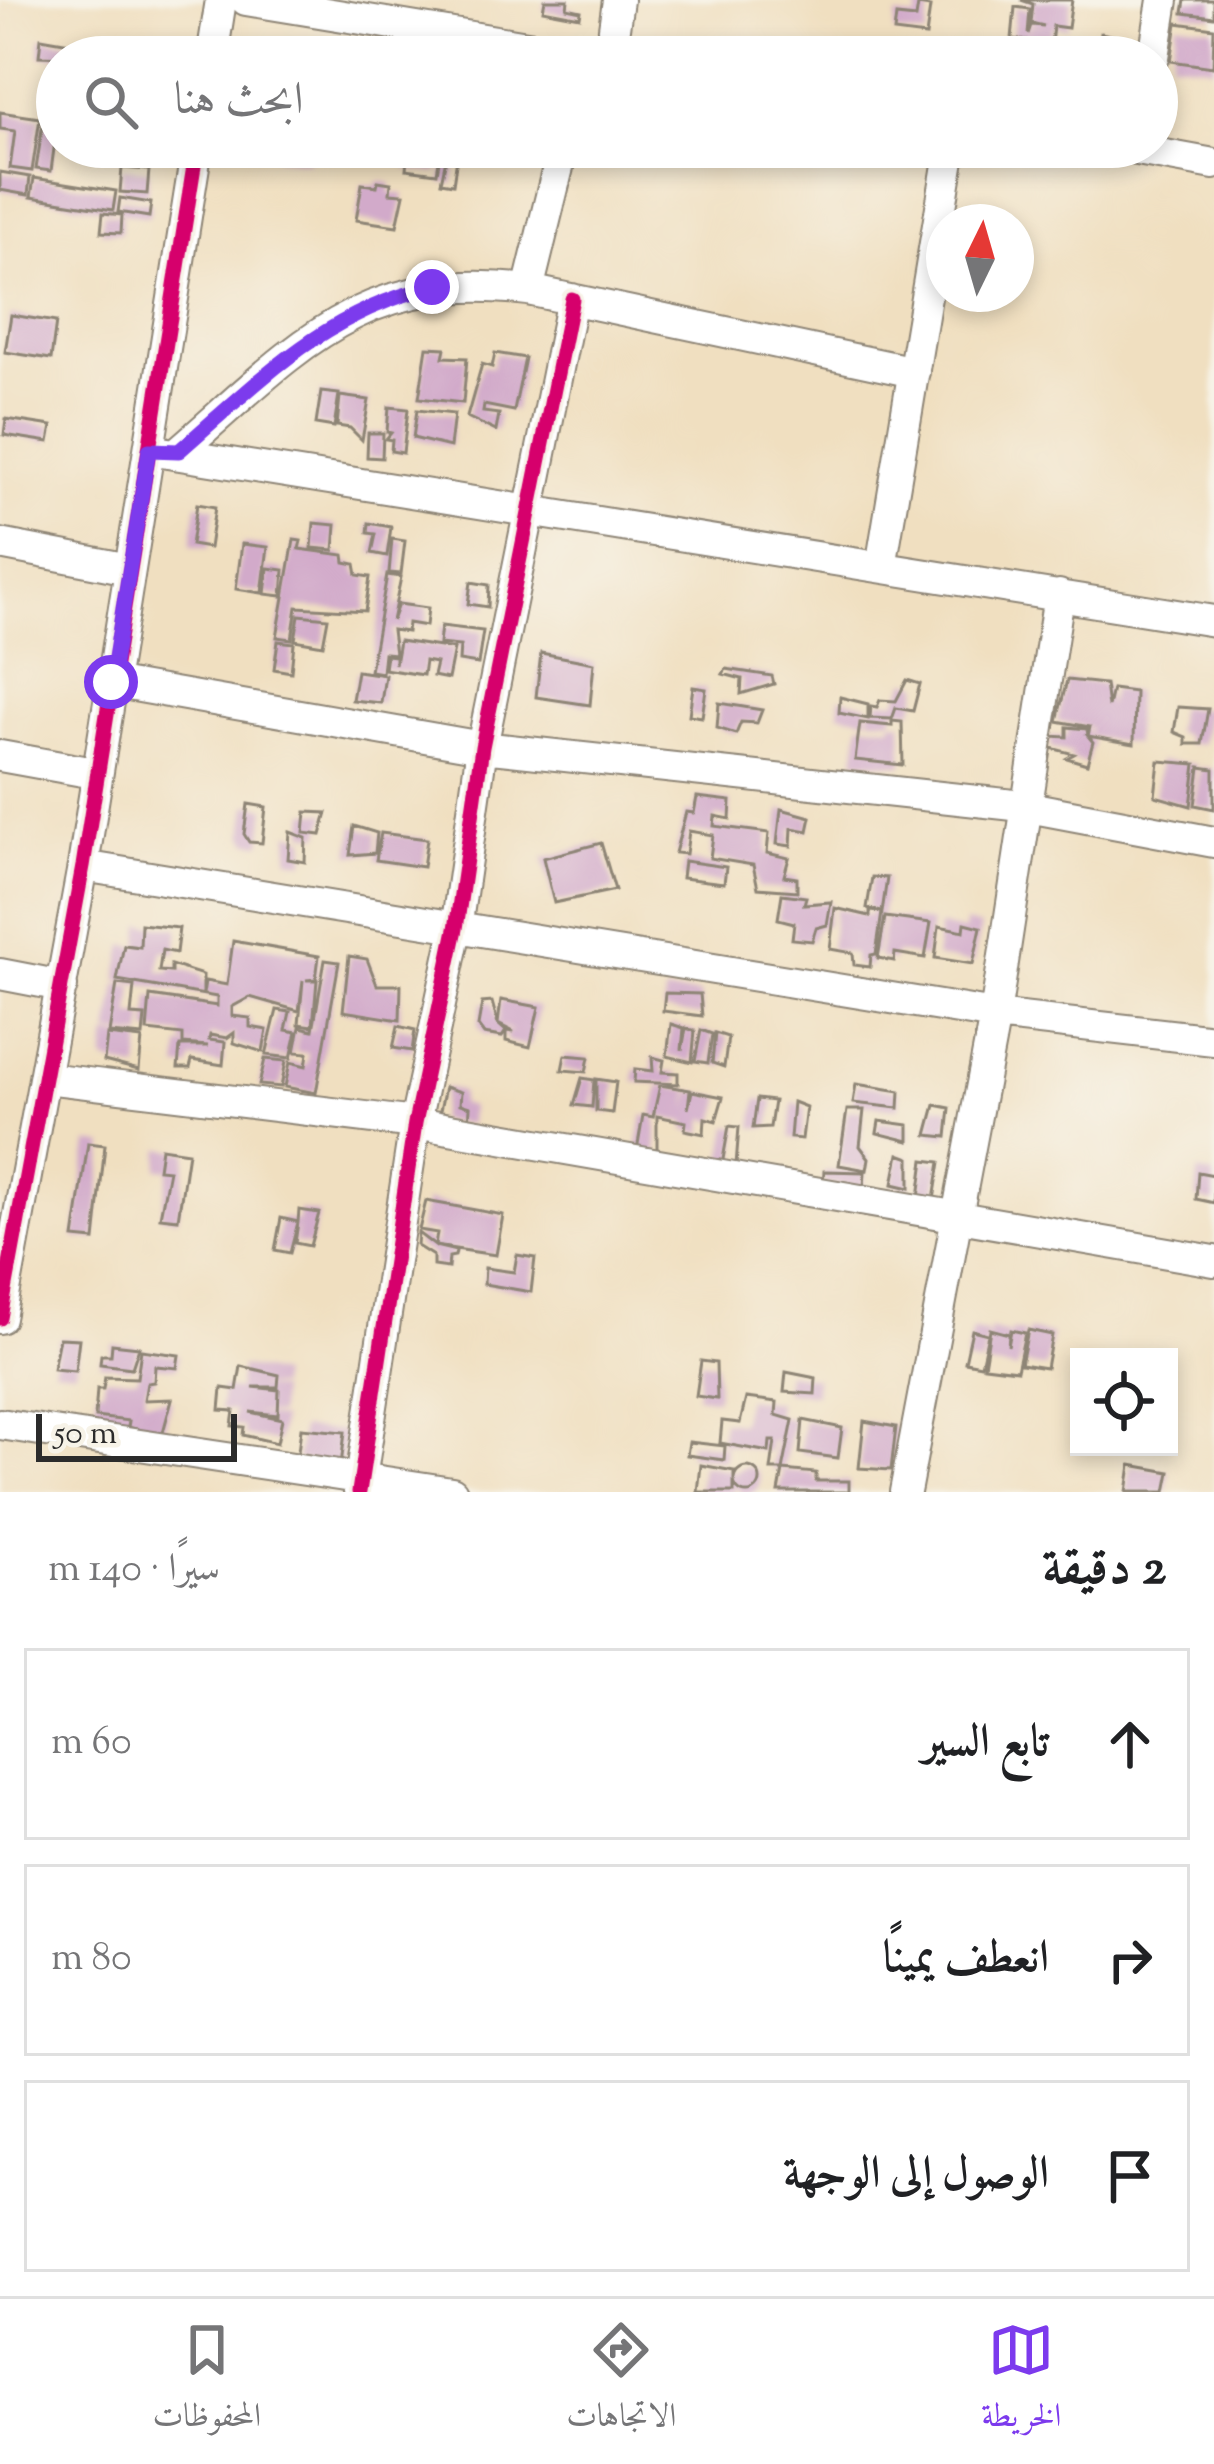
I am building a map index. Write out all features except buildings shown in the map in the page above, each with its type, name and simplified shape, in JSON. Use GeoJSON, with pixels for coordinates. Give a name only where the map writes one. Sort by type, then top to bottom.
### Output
{"type":"FeatureCollection","features":[{"type":"Feature","properties":{"kind":"street"},"geometry":{"type":"LineString","coordinates":[[215,36],[221,0]]}},
{"type":"Feature","properties":{"kind":"street"},"geometry":{"type":"LineString","coordinates":[[246,0],[464,36]]}},
{"type":"Feature","properties":{"kind":"street"},"geometry":{"type":"LineString","coordinates":[[613,36],[618,0]]}},
{"type":"Feature","properties":{"kind":"street"},"geometry":{"type":"LineString","coordinates":[[1157,36],[1163,0]]}},
{"type":"Feature","properties":{"kind":"street"},"geometry":{"type":"LineString","coordinates":[[1178,157],[1214,164]]}},
{"type":"Feature","properties":{"kind":"street"},"geometry":{"type":"LineString","coordinates":[[0,1318],[83,866],[129,569],[164,451],[195,168]]}},
{"type":"Feature","properties":{"kind":"street"},"geometry":{"type":"LineString","coordinates":[[528,290],[557,168]]}},
{"type":"Feature","properties":{"kind":"street"},"geometry":{"type":"LineString","coordinates":[[881,567],[948,168]]}},
{"type":"Feature","properties":{"kind":"street"},"geometry":{"type":"LineString","coordinates":[[164,451],[342,317],[386,298],[432,287],[480,284],[528,290],[914,372]]}},
{"type":"Feature","properties":{"kind":"street"},"geometry":{"type":"LineString","coordinates":[[360,1484],[415,1123],[456,929],[482,747],[572,298]]}},
{"type":"Feature","properties":{"kind":"street"},"geometry":{"type":"LineString","coordinates":[[164,451],[1214,621]]}},
{"type":"Feature","properties":{"kind":"street"},"geometry":{"type":"LineString","coordinates":[[0,544],[129,569]]}},
{"type":"Feature","properties":{"kind":"street"},"geometry":{"type":"LineString","coordinates":[[905,1492],[994,1015],[1059,595]]}},
{"type":"Feature","properties":{"kind":"street"},"geometry":{"type":"LineString","coordinates":[[111,682],[482,747],[1023,806],[1214,842]]}},
{"type":"Feature","properties":{"kind":"street"},"geometry":{"type":"LineString","coordinates":[[0,756],[94,773]]}},
{"type":"Feature","properties":{"kind":"street"},"geometry":{"type":"LineString","coordinates":[[83,866],[994,1015],[1214,1040]]}},
{"type":"Feature","properties":{"kind":"street"},"geometry":{"type":"LineString","coordinates":[[0,974],[62,986]]}},
{"type":"Feature","properties":{"kind":"street"},"geometry":{"type":"LineString","coordinates":[[46,1078],[415,1123],[1214,1261]]}},
{"type":"Feature","properties":{"kind":"street"},"geometry":{"type":"LineString","coordinates":[[0,1424],[360,1484],[452,1492]]}},
{"type":"Feature","properties":{"kind":"cycle path"},"geometry":{"type":"LineString","coordinates":[[0,1318],[83,866],[194,168]]}},
{"type":"Feature","properties":{"kind":"cycle path"},"geometry":{"type":"LineString","coordinates":[[359,1492],[415,1123],[456,929],[482,747],[572,299]]}},
{"type":"Feature","properties":{"kind":"route"},"geometry":{"type":"LineString","coordinates":[[111,682],[149,450],[179,451],[302,344],[342,317],[386,298],[432,287]]}}]}
